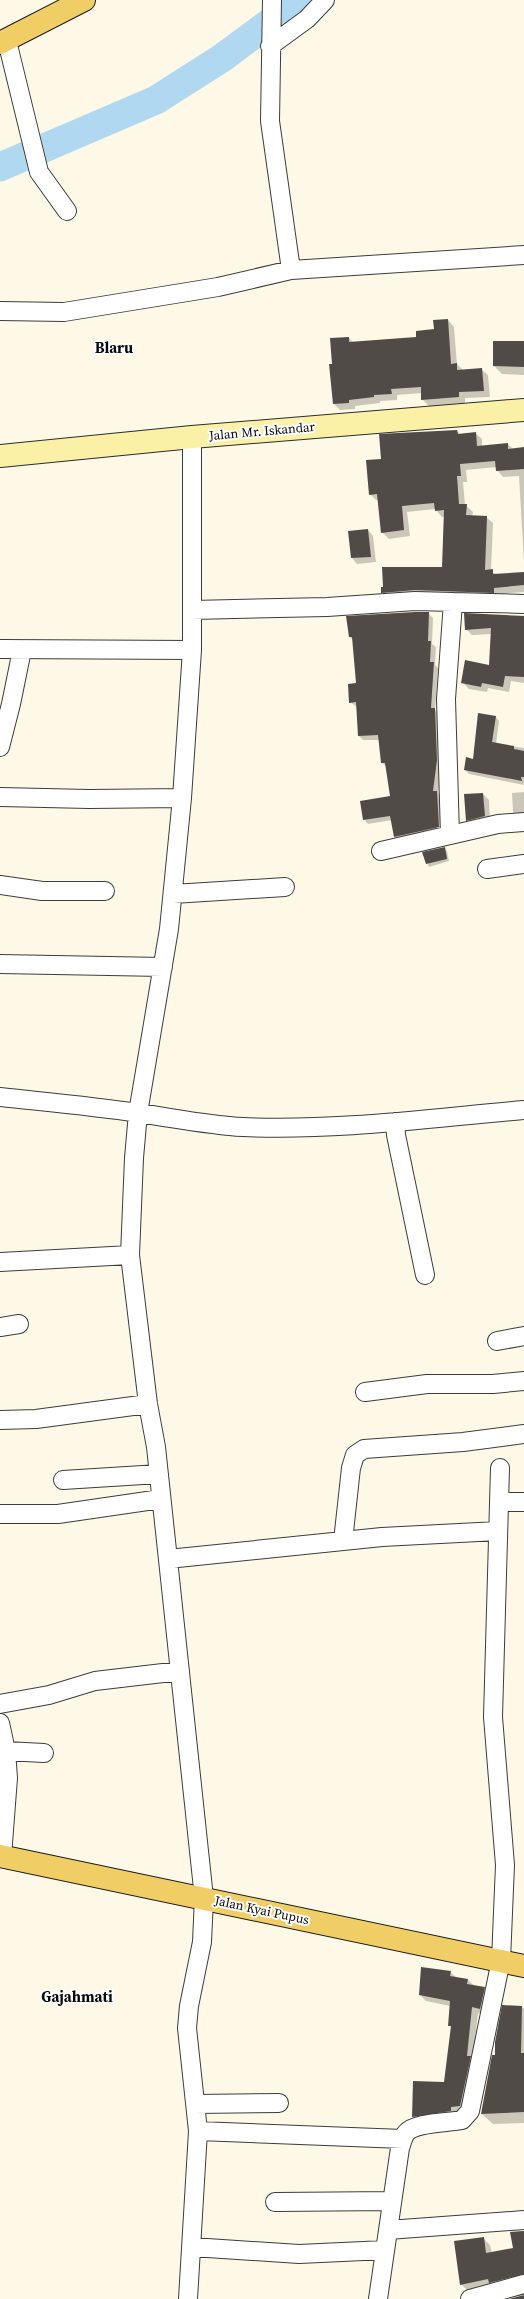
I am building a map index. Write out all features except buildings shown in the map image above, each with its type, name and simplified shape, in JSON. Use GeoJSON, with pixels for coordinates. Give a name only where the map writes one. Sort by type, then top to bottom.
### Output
{"type":"FeatureCollection","features":[{"type":"Feature","properties":{"kind":"main road"},"geometry":{"type":"LineString","coordinates":[[2,42],[84,0]]}},
{"type":"Feature","properties":{"kind":"main road","name":"Jalan Mr. Iskandar"},"geometry":{"type":"LineString","coordinates":[[0,456],[192,437],[524,410]]}},
{"type":"Feature","properties":{"kind":"main road","name":"Jalan Kyai Pupus"},"geometry":{"type":"LineString","coordinates":[[1,1856],[524,1966]]}},
{"type":"Feature","properties":{"kind":"street"},"geometry":{"type":"LineString","coordinates":[[270,42],[308,19],[325,0]]}},
{"type":"Feature","properties":{"kind":"street"},"geometry":{"type":"LineString","coordinates":[[272,1],[270,42],[270,121],[291,270]]}},
{"type":"Feature","properties":{"kind":"street"},"geometry":{"type":"LineString","coordinates":[[2,42],[39,172],[66,211]]}},
{"type":"Feature","properties":{"kind":"street"},"geometry":{"type":"LineString","coordinates":[[0,311],[71,311],[218,287],[291,270],[524,255]]}},
{"type":"Feature","properties":{"kind":"street"},"geometry":{"type":"LineString","coordinates":[[188,2299],[198,2131],[187,2028],[189,2006],[202,1942],[204,1898],[159,1474],[148,1404],[130,1255],[134,1158],[138,1113],[163,967],[173,894],[182,798],[192,650],[192,437]]}},
{"type":"Feature","properties":{"kind":"street"},"geometry":{"type":"LineString","coordinates":[[192,610],[327,607],[415,600],[524,604]]}},
{"type":"Feature","properties":{"kind":"street"},"geometry":{"type":"LineString","coordinates":[[450,835],[446,699],[453,602]]}},
{"type":"Feature","properties":{"kind":"street"},"geometry":{"type":"LineString","coordinates":[[0,648],[22,650],[192,650]]}},
{"type":"Feature","properties":{"kind":"street"},"geometry":{"type":"LineString","coordinates":[[0,747],[11,704],[22,650]]}},
{"type":"Feature","properties":{"kind":"street"},"geometry":{"type":"LineString","coordinates":[[0,797],[89,799],[182,798]]}},
{"type":"Feature","properties":{"kind":"street"},"geometry":{"type":"LineString","coordinates":[[381,851],[498,824],[524,822]]}},
{"type":"Feature","properties":{"kind":"street"},"geometry":{"type":"LineString","coordinates":[[487,869],[524,864]]}},
{"type":"Feature","properties":{"kind":"street"},"geometry":{"type":"LineString","coordinates":[[0,885],[42,891],[105,891]]}},
{"type":"Feature","properties":{"kind":"street"},"geometry":{"type":"LineString","coordinates":[[173,894],[285,887]]}},
{"type":"Feature","properties":{"kind":"street"},"geometry":{"type":"LineString","coordinates":[[0,964],[163,967]]}},
{"type":"Feature","properties":{"kind":"street"},"geometry":{"type":"LineString","coordinates":[[0,1097],[138,1113],[204,1124],[243,1127],[286,1127],[395,1122],[524,1110]]}},
{"type":"Feature","properties":{"kind":"street"},"geometry":{"type":"LineString","coordinates":[[395,1122],[396,1135],[425,1275]]}},
{"type":"Feature","properties":{"kind":"street"},"geometry":{"type":"LineString","coordinates":[[0,1262],[130,1255]]}},
{"type":"Feature","properties":{"kind":"street"},"geometry":{"type":"LineString","coordinates":[[0,1327],[19,1324]]}},
{"type":"Feature","properties":{"kind":"street"},"geometry":{"type":"LineString","coordinates":[[497,1341],[524,1336]]}},
{"type":"Feature","properties":{"kind":"street"},"geometry":{"type":"LineString","coordinates":[[365,1392],[427,1384],[493,1384],[524,1381]]}},
{"type":"Feature","properties":{"kind":"street"},"geometry":{"type":"LineString","coordinates":[[0,1420],[36,1419],[148,1404]]}},
{"type":"Feature","properties":{"kind":"street"},"geometry":{"type":"LineString","coordinates":[[343,1541],[351,1468],[355,1455],[364,1449],[463,1442],[524,1434]]}},
{"type":"Feature","properties":{"kind":"street"},"geometry":{"type":"LineString","coordinates":[[378,2299],[400,2148],[410,2130],[424,2125],[462,2120],[470,2111],[501,1960],[505,1866],[493,1717],[500,1468]]}},
{"type":"Feature","properties":{"kind":"street"},"geometry":{"type":"LineString","coordinates":[[63,1480],[159,1474]]}},
{"type":"Feature","properties":{"kind":"street"},"geometry":{"type":"LineString","coordinates":[[0,1514],[58,1514],[161,1499]]}},
{"type":"Feature","properties":{"kind":"street"},"geometry":{"type":"LineString","coordinates":[[499,1502],[524,1502]]}},
{"type":"Feature","properties":{"kind":"street"},"geometry":{"type":"LineString","coordinates":[[168,1559],[343,1541],[498,1531]]}},
{"type":"Feature","properties":{"kind":"street"},"geometry":{"type":"LineString","coordinates":[[0,1704],[49,1695],[95,1681],[180,1671]]}},
{"type":"Feature","properties":{"kind":"street"},"geometry":{"type":"LineString","coordinates":[[0,1723],[6,1751],[8,1778],[1,1856]]}},
{"type":"Feature","properties":{"kind":"street"},"geometry":{"type":"LineString","coordinates":[[6,1751],[44,1752]]}},
{"type":"Feature","properties":{"kind":"street"},"geometry":{"type":"LineString","coordinates":[[195,2104],[279,2103]]}},
{"type":"Feature","properties":{"kind":"street"},"geometry":{"type":"LineString","coordinates":[[198,2131],[404,2139]]}},
{"type":"Feature","properties":{"kind":"street"},"geometry":{"type":"LineString","coordinates":[[275,2202],[392,2201]]}},
{"type":"Feature","properties":{"kind":"street"},"geometry":{"type":"LineString","coordinates":[[388,2230],[524,2220]]}},
{"type":"Feature","properties":{"kind":"street"},"geometry":{"type":"LineString","coordinates":[[192,2247],[299,2254],[385,2250]]}},
{"type":"Feature","properties":{"kind":"street"},"geometry":{"type":"LineString","coordinates":[[470,2299],[524,2284]]}},
{"type":"Feature","properties":{"kind":"waterway"},"geometry":{"type":"LineString","coordinates":[[0,167],[156,100],[222,58],[300,0]]}},
{"type":"Feature","properties":{"kind":"district","name":"Blaru"},"geometry":{"type":"Point","coordinates":[114,347]}},
{"type":"Feature","properties":{"kind":"district","name":"Gajahmati"},"geometry":{"type":"Point","coordinates":[77,1996]}}]}
